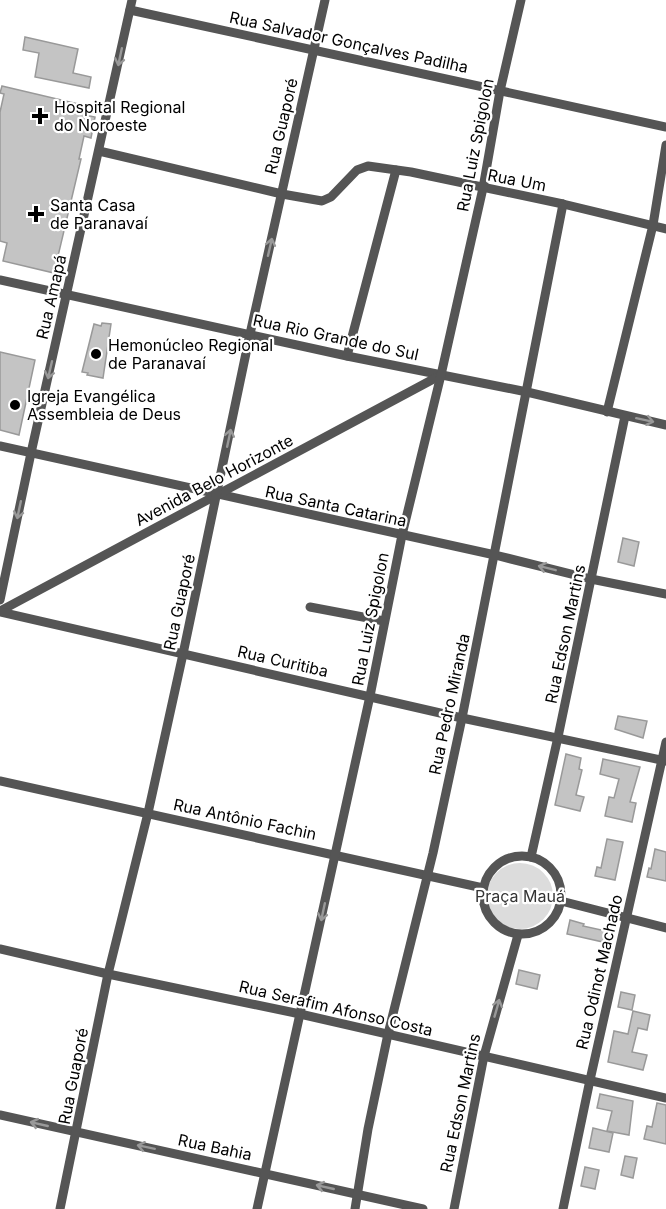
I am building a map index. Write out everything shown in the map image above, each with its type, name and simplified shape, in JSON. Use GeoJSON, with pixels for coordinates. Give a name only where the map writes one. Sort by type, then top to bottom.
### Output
{"type":"FeatureCollection","features":[{"type":"Feature","properties":{"kind":"street","name":"Rua Guaporé"},"geometry":{"type":"LineString","coordinates":[[60,1209],[108,974],[148,813],[250,334],[325,0]]}},
{"type":"Feature","properties":{"kind":"street","name":"Rua Luiz Spigolon"},"geometry":{"type":"LineString","coordinates":[[257,1209],[336,855],[402,535],[483,188],[500,91],[521,0]]}},
{"type":"Feature","properties":{"kind":"street","name":"Rua Salvador Gonçalves Padilha"},"geometry":{"type":"LineString","coordinates":[[131,5],[314,50],[666,127]]}},
{"type":"Feature","properties":{"kind":"street","name":"Rua Amapá"},"geometry":{"type":"LineString","coordinates":[[0,600],[131,5]]}},
{"type":"Feature","properties":{"kind":"street"},"geometry":{"type":"LineString","coordinates":[[607,412],[653,225],[666,145]]}},
{"type":"Feature","properties":{"kind":"street"},"geometry":{"type":"LineString","coordinates":[[99,151],[282,194]]}},
{"type":"Feature","properties":{"kind":"street","name":"Rua Um"},"geometry":{"type":"LineString","coordinates":[[282,194],[322,201],[332,197],[357,170],[368,166],[563,204],[666,229]]}},
{"type":"Feature","properties":{"kind":"street"},"geometry":{"type":"LineString","coordinates":[[347,356],[396,170]]}},
{"type":"Feature","properties":{"kind":"street","name":"Rua Pedro Miranda"},"geometry":{"type":"LineString","coordinates":[[355,1209],[368,1128],[388,1034],[427,877],[462,718],[563,204]]}},
{"type":"Feature","properties":{"kind":"street","name":"Rua Rio Grande do Sul"},"geometry":{"type":"LineString","coordinates":[[0,280],[347,356],[527,392],[666,425]]}},
{"type":"Feature","properties":{"kind":"street","name":"Avenida Belo Horizonte"},"geometry":{"type":"LineString","coordinates":[[0,611],[441,375]]}},
{"type":"Feature","properties":{"kind":"street","name":"Rua Edson Martins"},"geometry":{"type":"LineString","coordinates":[[531,857],[625,416]]}},
{"type":"Feature","properties":{"kind":"street","name":"Rua Santa Catarina"},"geometry":{"type":"LineString","coordinates":[[0,446],[666,594]]}},
{"type":"Feature","properties":{"kind":"street"},"geometry":{"type":"LineString","coordinates":[[310,607],[384,621]]}},
{"type":"Feature","properties":{"kind":"street","name":"Rua Curitiba"},"geometry":{"type":"LineString","coordinates":[[0,611],[462,718],[664,760]]}},
{"type":"Feature","properties":{"kind":"street","name":"Rua Odinot Machado"},"geometry":{"type":"LineString","coordinates":[[563,1209],[590,1080],[664,760],[666,742]]}},
{"type":"Feature","properties":{"kind":"street","name":"Rua Antônio Fachin"},"geometry":{"type":"LineString","coordinates":[[0,781],[483,888]]}},
{"type":"Feature","properties":{"kind":"street"},"geometry":{"type":"LineString","coordinates":[[531,857],[542,861],[558,878],[561,901],[559,911],[546,927],[528,935],[518,935],[494,924],[487,914],[483,901],[483,888],[492,869],[500,862],[510,858],[531,857]]}},
{"type":"Feature","properties":{"kind":"street"},"geometry":{"type":"LineString","coordinates":[[561,901],[666,928]]}},
{"type":"Feature","properties":{"kind":"street","name":"Rua Edson Martins"},"geometry":{"type":"LineString","coordinates":[[454,1209],[484,1056],[518,935]]}},
{"type":"Feature","properties":{"kind":"street","name":"Rua Serafim Afonso Costa"},"geometry":{"type":"LineString","coordinates":[[0,949],[300,1014],[666,1098]]}},
{"type":"Feature","properties":{"kind":"street","name":"Rua Bahia"},"geometry":{"type":"LineString","coordinates":[[0,1115],[423,1209]]}},
{"type":"Feature","properties":{"kind":"green space","name":"Praça Mauá"},"geometry":{"type":"Polygon","coordinates":[[[514,863],[526,863],[538,868],[548,878],[553,896],[551,909],[538,924],[526,929],[514,929],[502,924],[492,914],[487,902],[487,890],[492,878],[502,868],[514,863]]]}},
{"type":"Feature","properties":{"kind":"building"},"geometry":{"type":"Polygon","coordinates":[[[25,37],[78,49],[73,73],[91,77],[89,88],[35,77],[39,53],[23,50],[25,37]]]}},
{"type":"Feature","properties":{"kind":"building","name":"Santa Casa de Paranavaí"},"geometry":{"type":"Polygon","coordinates":[[[2,86],[87,106],[85,115],[95,117],[91,138],[84,136],[79,159],[81,159],[54,273],[3,261],[7,243],[0,241],[0,112],[4,94],[0,93],[2,86]]]}},
{"type":"Feature","properties":{"kind":"building","name":"Hemonúcleo Regional de Paranavaí"},"geometry":{"type":"Polygon","coordinates":[[[102,323],[111,324],[103,378],[82,372],[94,324],[101,326],[102,323]]]}},
{"type":"Feature","properties":{"kind":"building"},"geometry":{"type":"Polygon","coordinates":[[[0,352],[35,360],[19,435],[0,430],[0,352]]]}},
{"type":"Feature","properties":{"kind":"building"},"geometry":{"type":"Polygon","coordinates":[[[623,538],[639,542],[634,566],[618,562],[623,538]]]}},
{"type":"Feature","properties":{"kind":"building"},"geometry":{"type":"Polygon","coordinates":[[[618,716],[647,721],[643,738],[615,729],[618,716]]]}},
{"type":"Feature","properties":{"kind":"building"},"geometry":{"type":"Polygon","coordinates":[[[566,754],[581,758],[579,769],[582,770],[576,795],[584,797],[580,811],[555,805],[566,754]]]}},
{"type":"Feature","properties":{"kind":"building"},"geometry":{"type":"Polygon","coordinates":[[[603,759],[640,767],[630,802],[636,803],[632,822],[605,816],[609,797],[614,798],[619,779],[600,774],[603,759]]]}},
{"type":"Feature","properties":{"kind":"building"},"geometry":{"type":"Polygon","coordinates":[[[607,839],[623,842],[615,880],[595,876],[597,867],[601,868],[607,839]]]}},
{"type":"Feature","properties":{"kind":"building"},"geometry":{"type":"Polygon","coordinates":[[[655,849],[666,852],[666,881],[647,877],[655,849]]]}},
{"type":"Feature","properties":{"kind":"building"},"geometry":{"type":"Polygon","coordinates":[[[570,920],[584,924],[583,926],[606,931],[603,942],[567,934],[570,920]]]}},
{"type":"Feature","properties":{"kind":"building"},"geometry":{"type":"Polygon","coordinates":[[[519,970],[540,975],[537,989],[516,984],[519,970]]]}},
{"type":"Feature","properties":{"kind":"building"},"geometry":{"type":"Polygon","coordinates":[[[621,992],[635,995],[632,1010],[618,1007],[621,992]]]}},
{"type":"Feature","properties":{"kind":"building"},"geometry":{"type":"Polygon","coordinates":[[[633,1011],[650,1015],[647,1030],[638,1028],[632,1052],[647,1055],[643,1070],[608,1062],[614,1031],[628,1034],[633,1011]]]}},
{"type":"Feature","properties":{"kind":"building"},"geometry":{"type":"Polygon","coordinates":[[[600,1094],[633,1101],[629,1135],[607,1131],[612,1111],[597,1108],[600,1094]]]}},
{"type":"Feature","properties":{"kind":"building"},"geometry":{"type":"Polygon","coordinates":[[[657,1103],[666,1105],[666,1144],[644,1139],[647,1126],[652,1127],[657,1103]]]}},
{"type":"Feature","properties":{"kind":"building"},"geometry":{"type":"Polygon","coordinates":[[[593,1128],[613,1133],[609,1152],[589,1148],[593,1128]]]}},
{"type":"Feature","properties":{"kind":"building"},"geometry":{"type":"Polygon","coordinates":[[[625,1156],[637,1158],[633,1178],[621,1175],[625,1156]]]}},
{"type":"Feature","properties":{"kind":"building"},"geometry":{"type":"Polygon","coordinates":[[[585,1167],[599,1170],[595,1189],[581,1186],[585,1167]]]}},
{"type":"Feature","properties":{"kind":"place","name":"Hospital Regional do Noroeste"},"geometry":{"type":"Point","coordinates":[40,116]}},
{"type":"Feature","properties":{"kind":"place","name":"Santa Casa de Paranavaí"},"geometry":{"type":"Point","coordinates":[36,214]}},
{"type":"Feature","properties":{"kind":"place","name":"Hemonúcleo Regional de Paranavaí"},"geometry":{"type":"Point","coordinates":[96,354]}},
{"type":"Feature","properties":{"kind":"place","name":"Igreja Evangélica Assembleia de Deus"},"geometry":{"type":"Point","coordinates":[15,405]}}]}
